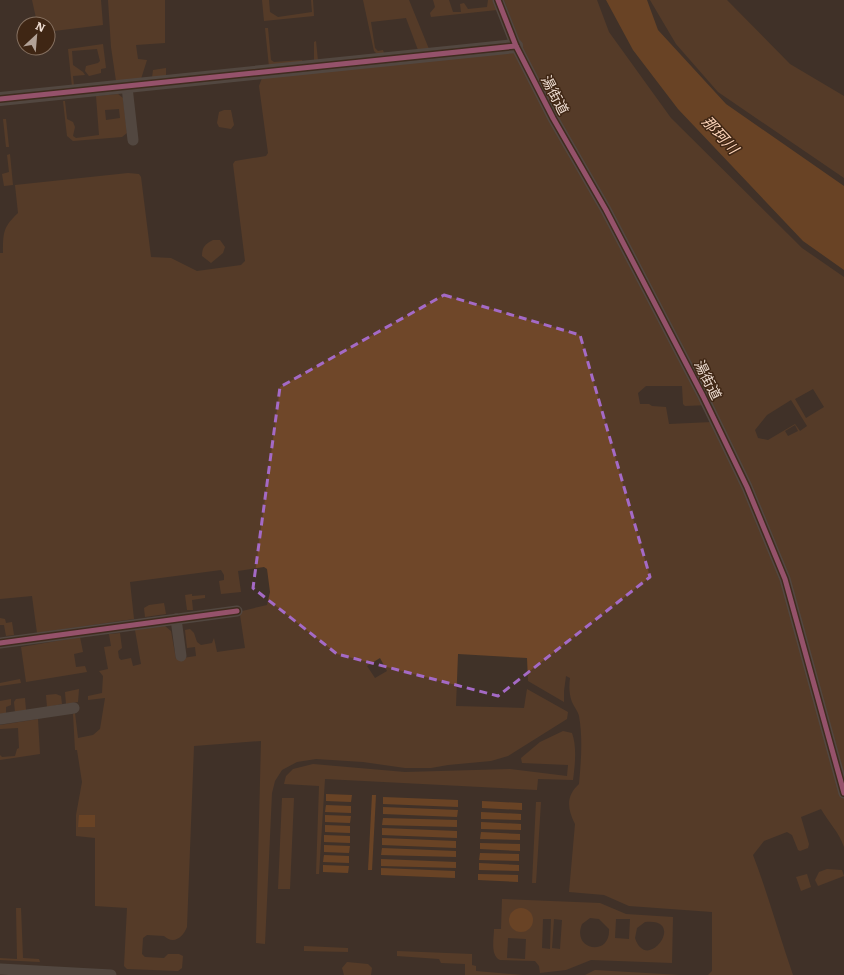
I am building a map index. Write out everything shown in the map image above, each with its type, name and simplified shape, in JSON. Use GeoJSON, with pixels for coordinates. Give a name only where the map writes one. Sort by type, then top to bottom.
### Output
{"type":"FeatureCollection","features":[{"type":"Feature","properties":{"kind":"street","name":"湯街道"},"geometry":{"type":"LineString","coordinates":[[498,0],[516,46],[553,118],[606,210],[700,389],[747,487],[785,579],[844,793]]}},
{"type":"Feature","properties":{"kind":"street"},"geometry":{"type":"LineString","coordinates":[[0,99],[516,46]]}},
{"type":"Feature","properties":{"kind":"street"},"geometry":{"type":"LineString","coordinates":[[127,87],[133,140]]}},
{"type":"Feature","properties":{"kind":"street"},"geometry":{"type":"LineString","coordinates":[[0,643],[237,611]]}},
{"type":"Feature","properties":{"kind":"street"},"geometry":{"type":"LineString","coordinates":[[176,619],[181,656]]}},
{"type":"Feature","properties":{"kind":"street"},"geometry":{"type":"LineString","coordinates":[[0,719],[74,708]]}},
{"type":"Feature","properties":{"kind":"street"},"geometry":{"type":"LineString","coordinates":[[0,968],[112,975]]}},
{"type":"Feature","properties":{"kind":"highlighted area"},"geometry":{"type":"Polygon","coordinates":[[[444,295],[580,335],[650,577],[498,696],[337,654],[253,588],[280,387],[444,295]]]}},
{"type":"Feature","properties":{"kind":"shaded area"},"geometry":{"type":"Polygon","coordinates":[[[32,0],[101,0],[103,25],[56,31],[56,16],[36,16],[32,0]]]}},
{"type":"Feature","properties":{"kind":"shaded area"},"geometry":{"type":"Polygon","coordinates":[[[108,0],[165,0],[165,43],[136,45],[138,59],[147,60],[141,79],[116,81],[111,47],[108,0]]]}},
{"type":"Feature","properties":{"kind":"shaded area"},"geometry":{"type":"Polygon","coordinates":[[[262,0],[269,0],[270,12],[278,17],[312,12],[311,0],[313,0],[314,16],[264,21],[262,0]]]}},
{"type":"Feature","properties":{"kind":"shaded area"},"geometry":{"type":"Polygon","coordinates":[[[363,0],[409,0],[429,49],[418,50],[406,18],[371,22],[375,48],[378,51],[383,50],[384,53],[376,53],[374,51],[363,0]]]}},
{"type":"Feature","properties":{"kind":"shaded area"},"geometry":{"type":"Polygon","coordinates":[[[433,0],[449,0],[453,12],[461,12],[460,4],[464,3],[468,9],[487,7],[488,0],[493,0],[497,10],[431,17],[430,13],[435,7],[433,0]]]}},
{"type":"Feature","properties":{"kind":"shaded area"},"geometry":{"type":"Polygon","coordinates":[[[504,0],[597,0],[609,32],[671,118],[802,248],[844,277],[844,847],[837,832],[821,809],[801,817],[809,844],[808,848],[800,851],[798,850],[792,835],[787,832],[764,841],[753,855],[793,975],[708,975],[712,971],[712,912],[629,906],[604,895],[569,892],[575,824],[570,813],[569,802],[572,793],[579,784],[581,750],[579,716],[570,696],[570,678],[566,676],[564,702],[528,681],[527,658],[458,654],[456,706],[524,708],[527,689],[568,712],[567,719],[508,756],[491,761],[431,768],[405,768],[363,762],[316,759],[297,762],[282,770],[275,781],[272,793],[265,944],[256,943],[261,741],[194,746],[187,927],[181,937],[175,940],[168,939],[164,936],[147,935],[143,938],[142,954],[145,957],[164,958],[168,954],[179,954],[183,956],[182,968],[178,971],[127,969],[124,966],[127,908],[95,906],[95,838],[76,836],[76,815],[82,782],[77,750],[75,750],[73,714],[75,713],[78,738],[93,735],[100,729],[105,698],[88,700],[88,696],[102,693],[103,676],[99,671],[108,669],[104,647],[111,646],[109,634],[120,633],[122,648],[118,651],[119,658],[121,660],[131,658],[133,666],[141,664],[135,630],[165,626],[171,631],[176,659],[196,656],[195,647],[187,648],[185,630],[190,629],[194,633],[197,642],[201,645],[212,643],[214,638],[217,652],[245,648],[240,615],[242,611],[267,605],[270,592],[267,569],[264,567],[238,571],[241,592],[221,594],[219,581],[224,580],[224,575],[221,570],[130,582],[134,619],[37,633],[32,596],[0,599],[0,253],[3,253],[3,240],[9,222],[18,213],[15,185],[128,173],[139,174],[141,177],[151,257],[171,258],[197,271],[241,265],[245,261],[233,164],[235,161],[266,156],[268,153],[259,86],[262,78],[522,48],[504,0]],[[646,386],[638,393],[640,404],[666,407],[669,424],[712,422],[709,405],[685,406],[683,404],[682,386],[646,386]],[[813,389],[795,399],[806,418],[824,407],[813,389]],[[791,400],[767,415],[755,430],[758,438],[768,440],[795,424],[800,431],[807,426],[791,400]],[[795,425],[785,431],[788,436],[798,431],[795,425]],[[380,658],[367,666],[375,678],[387,671],[380,658]]]}},
{"type":"Feature","properties":{"kind":"shaded area"},"geometry":{"type":"Polygon","coordinates":[[[650,0],[727,0],[790,64],[844,96],[844,178],[718,92],[676,44],[650,0]]]}},
{"type":"Feature","properties":{"kind":"shaded area"},"geometry":{"type":"Polygon","coordinates":[[[265,28],[268,28],[271,60],[274,62],[302,60],[303,63],[269,67],[265,28]]]}},
{"type":"Feature","properties":{"kind":"shaded area"},"geometry":{"type":"Polygon","coordinates":[[[316,41],[318,61],[314,61],[314,42],[316,41]]]}},
{"type":"Feature","properties":{"kind":"shaded area"},"geometry":{"type":"Polygon","coordinates":[[[103,44],[106,68],[101,69],[101,73],[89,76],[85,71],[86,66],[98,63],[100,61],[97,49],[72,51],[73,65],[85,75],[73,76],[74,86],[72,87],[68,49],[103,44]]]}},
{"type":"Feature","properties":{"kind":"shaded area"},"geometry":{"type":"Polygon","coordinates":[[[166,68],[166,78],[152,78],[153,70],[166,68]]]}},
{"type":"Feature","properties":{"kind":"shaded area"},"geometry":{"type":"Polygon","coordinates":[[[118,94],[123,98],[127,133],[122,137],[73,141],[67,136],[63,101],[65,101],[67,119],[73,122],[75,127],[73,136],[76,138],[99,135],[96,96],[118,94]],[[119,109],[105,110],[106,120],[120,118],[119,109]]]}},
{"type":"Feature","properties":{"kind":"shaded area"},"geometry":{"type":"Polygon","coordinates":[[[231,110],[234,125],[231,129],[219,127],[217,123],[219,112],[231,110]]]}},
{"type":"Feature","properties":{"kind":"shaded area"},"geometry":{"type":"Polygon","coordinates":[[[3,119],[6,119],[9,147],[6,147],[3,119]]]}},
{"type":"Feature","properties":{"kind":"shaded area"},"geometry":{"type":"Polygon","coordinates":[[[10,154],[13,185],[4,186],[2,174],[9,172],[7,155],[10,154]]]}},
{"type":"Feature","properties":{"kind":"shaded area"},"geometry":{"type":"Polygon","coordinates":[[[213,240],[220,240],[225,247],[223,253],[211,263],[202,256],[202,253],[204,246],[213,240]]]}},
{"type":"Feature","properties":{"kind":"shaded area"},"geometry":{"type":"Polygon","coordinates":[[[192,594],[192,596],[205,595],[205,598],[192,600],[193,610],[187,610],[185,595],[192,594]]]}},
{"type":"Feature","properties":{"kind":"shaded area"},"geometry":{"type":"Polygon","coordinates":[[[164,603],[166,614],[145,617],[144,608],[149,605],[164,603]]]}},
{"type":"Feature","properties":{"kind":"shaded area"},"geometry":{"type":"Polygon","coordinates":[[[0,618],[5,619],[6,623],[12,622],[14,635],[6,636],[4,625],[0,625],[0,618]]]}},
{"type":"Feature","properties":{"kind":"shaded area"},"geometry":{"type":"Polygon","coordinates":[[[80,637],[83,652],[74,654],[76,667],[85,666],[87,672],[26,682],[21,647],[80,637]]]}},
{"type":"Feature","properties":{"kind":"shaded area"},"geometry":{"type":"Polygon","coordinates":[[[20,679],[21,683],[0,686],[0,683],[20,679]]]}},
{"type":"Feature","properties":{"kind":"shaded area"},"geometry":{"type":"Polygon","coordinates":[[[79,689],[78,702],[66,704],[65,692],[79,689]]]}},
{"type":"Feature","properties":{"kind":"shaded area"},"geometry":{"type":"Polygon","coordinates":[[[56,694],[61,696],[62,704],[47,707],[46,695],[56,694]]]}},
{"type":"Feature","properties":{"kind":"shaded area"},"geometry":{"type":"Polygon","coordinates":[[[25,698],[26,710],[15,712],[14,702],[16,699],[25,698]]]}},
{"type":"Feature","properties":{"kind":"shaded area"},"geometry":{"type":"Polygon","coordinates":[[[11,699],[11,705],[6,707],[6,713],[0,714],[0,701],[11,699]]]}},
{"type":"Feature","properties":{"kind":"shaded area"},"geometry":{"type":"Polygon","coordinates":[[[38,719],[40,754],[0,760],[0,755],[2,757],[15,756],[17,749],[19,748],[18,728],[0,729],[0,725],[38,719]]]}},
{"type":"Feature","properties":{"kind":"shaded area"},"geometry":{"type":"Polygon","coordinates":[[[563,731],[572,733],[574,738],[575,756],[573,780],[538,779],[537,790],[325,779],[319,874],[316,874],[319,786],[284,784],[286,776],[293,769],[313,764],[405,772],[510,769],[567,776],[568,765],[522,763],[521,758],[540,742],[563,731]]]}},
{"type":"Feature","properties":{"kind":"shaded area"},"geometry":{"type":"Polygon","coordinates":[[[282,798],[294,798],[290,889],[278,889],[282,798]]]}},
{"type":"Feature","properties":{"kind":"shaded area"},"geometry":{"type":"Polygon","coordinates":[[[536,802],[541,802],[536,883],[532,883],[536,802]]]}},
{"type":"Feature","properties":{"kind":"shaded area"},"geometry":{"type":"Polygon","coordinates":[[[827,869],[842,870],[844,876],[818,886],[815,880],[819,872],[827,869]]]}},
{"type":"Feature","properties":{"kind":"shaded area"},"geometry":{"type":"Polygon","coordinates":[[[807,874],[811,887],[801,891],[796,877],[807,874]]]}},
{"type":"Feature","properties":{"kind":"shaded area"},"geometry":{"type":"Polygon","coordinates":[[[502,899],[600,903],[626,914],[673,917],[672,963],[591,960],[566,970],[540,973],[539,966],[535,961],[500,960],[497,958],[493,946],[494,929],[501,929],[502,899]],[[527,910],[513,911],[509,918],[517,931],[524,931],[530,926],[531,916],[527,910]],[[590,918],[582,924],[580,933],[582,940],[586,945],[598,947],[604,944],[608,938],[609,929],[599,919],[590,918]],[[543,919],[542,948],[550,949],[551,919],[543,919]],[[554,919],[552,948],[560,949],[562,920],[554,919]],[[616,919],[615,938],[629,939],[630,919],[616,919]],[[645,922],[637,928],[635,938],[641,948],[648,950],[655,948],[661,942],[664,935],[663,928],[657,923],[645,922]],[[508,938],[507,958],[525,959],[526,939],[508,938]]]}},
{"type":"Feature","properties":{"kind":"shaded area"},"geometry":{"type":"Polygon","coordinates":[[[16,908],[21,908],[23,958],[39,959],[40,962],[0,960],[0,958],[17,959],[16,908]]]}},
{"type":"Feature","properties":{"kind":"shaded area"},"geometry":{"type":"Polygon","coordinates":[[[304,946],[348,948],[348,952],[304,951],[304,946]]]}},
{"type":"Feature","properties":{"kind":"shaded area"},"geometry":{"type":"Polygon","coordinates":[[[397,951],[472,954],[472,965],[476,966],[476,971],[523,975],[465,975],[465,964],[441,963],[439,959],[397,956],[397,951]]]}},
{"type":"Feature","properties":{"kind":"shaded area"},"geometry":{"type":"Polygon","coordinates":[[[347,962],[368,964],[372,968],[371,975],[344,975],[342,968],[347,962]]]}},
{"type":"Feature","properties":{"kind":"shaded area"},"geometry":{"type":"Polygon","coordinates":[[[595,970],[680,975],[585,975],[595,970]]]}},
{"type":"Feature","properties":{"kind":"water","name":"那珂川"},"geometry":{"type":"Polygon","coordinates":[[[606,0],[647,0],[658,30],[726,104],[844,186],[844,270],[803,241],[678,109],[633,50],[606,0]]]}},
{"type":"Feature","properties":{"kind":"water"},"geometry":{"type":"Polygon","coordinates":[[[326,794],[352,795],[351,802],[326,801],[326,794]]]}},
{"type":"Feature","properties":{"kind":"water"},"geometry":{"type":"Polygon","coordinates":[[[372,795],[376,795],[372,870],[368,870],[372,795]]]}},
{"type":"Feature","properties":{"kind":"water"},"geometry":{"type":"Polygon","coordinates":[[[383,797],[458,800],[458,807],[383,804],[383,797]]]}},
{"type":"Feature","properties":{"kind":"water"},"geometry":{"type":"Polygon","coordinates":[[[482,801],[522,803],[522,810],[482,808],[482,801]]]}},
{"type":"Feature","properties":{"kind":"water"},"geometry":{"type":"Polygon","coordinates":[[[326,805],[351,806],[351,813],[325,812],[326,805]]]}},
{"type":"Feature","properties":{"kind":"water"},"geometry":{"type":"Polygon","coordinates":[[[383,807],[458,810],[457,817],[383,814],[383,807]]]}},
{"type":"Feature","properties":{"kind":"water"},"geometry":{"type":"Polygon","coordinates":[[[481,812],[521,814],[521,820],[481,819],[481,812]]]}},
{"type":"Feature","properties":{"kind":"water"},"geometry":{"type":"Polygon","coordinates":[[[79,815],[95,815],[95,827],[78,827],[79,815]]]}},
{"type":"Feature","properties":{"kind":"water"},"geometry":{"type":"Polygon","coordinates":[[[325,815],[351,816],[350,823],[325,822],[325,815]]]}},
{"type":"Feature","properties":{"kind":"water"},"geometry":{"type":"Polygon","coordinates":[[[383,818],[457,820],[457,827],[382,825],[383,818]]]}},
{"type":"Feature","properties":{"kind":"water"},"geometry":{"type":"Polygon","coordinates":[[[481,822],[521,824],[521,830],[481,829],[481,822]]]}},
{"type":"Feature","properties":{"kind":"water"},"geometry":{"type":"Polygon","coordinates":[[[325,825],[350,826],[350,833],[325,832],[325,825]]]}},
{"type":"Feature","properties":{"kind":"water"},"geometry":{"type":"Polygon","coordinates":[[[382,828],[457,831],[457,838],[382,835],[382,828]]]}},
{"type":"Feature","properties":{"kind":"water"},"geometry":{"type":"Polygon","coordinates":[[[481,832],[520,834],[520,840],[480,839],[481,832]]]}},
{"type":"Feature","properties":{"kind":"water"},"geometry":{"type":"Polygon","coordinates":[[[324,835],[350,836],[350,843],[324,842],[324,835]]]}},
{"type":"Feature","properties":{"kind":"water"},"geometry":{"type":"Polygon","coordinates":[[[382,838],[456,841],[456,848],[382,845],[382,838]]]}},
{"type":"Feature","properties":{"kind":"water"},"geometry":{"type":"Polygon","coordinates":[[[480,843],[520,844],[520,851],[480,849],[480,843]]]}},
{"type":"Feature","properties":{"kind":"water"},"geometry":{"type":"Polygon","coordinates":[[[324,845],[350,846],[349,853],[324,852],[324,845]]]}},
{"type":"Feature","properties":{"kind":"water"},"geometry":{"type":"Polygon","coordinates":[[[382,848],[456,851],[456,857],[381,855],[382,848]]]}},
{"type":"Feature","properties":{"kind":"water"},"geometry":{"type":"Polygon","coordinates":[[[480,853],[519,854],[519,861],[479,860],[480,853]]]}},
{"type":"Feature","properties":{"kind":"water"},"geometry":{"type":"Polygon","coordinates":[[[324,855],[349,856],[349,863],[323,862],[324,855]]]}},
{"type":"Feature","properties":{"kind":"water"},"geometry":{"type":"Polygon","coordinates":[[[381,859],[456,862],[456,868],[381,866],[381,859]]]}},
{"type":"Feature","properties":{"kind":"water"},"geometry":{"type":"Polygon","coordinates":[[[479,863],[519,865],[519,871],[479,870],[479,863]]]}},
{"type":"Feature","properties":{"kind":"water"},"geometry":{"type":"Polygon","coordinates":[[[323,865],[349,866],[348,873],[323,872],[323,865]]]}},
{"type":"Feature","properties":{"kind":"water"},"geometry":{"type":"Polygon","coordinates":[[[381,868],[455,871],[455,878],[381,875],[381,868]]]}},
{"type":"Feature","properties":{"kind":"water"},"geometry":{"type":"Polygon","coordinates":[[[478,874],[518,875],[518,882],[478,880],[478,874]]]}},
{"type":"Feature","properties":{"kind":"water"},"geometry":{"type":"Polygon","coordinates":[[[521,908],[529,912],[533,920],[529,928],[521,932],[513,928],[509,920],[513,912],[521,908]]]}},
{"type":"Feature","properties":{"kind":"cycle path"},"geometry":{"type":"LineString","coordinates":[[498,0],[516,46],[553,118],[606,210],[703,396],[747,487],[785,579],[844,793]]}},
{"type":"Feature","properties":{"kind":"cycle path"},"geometry":{"type":"LineString","coordinates":[[0,99],[516,46]]}},
{"type":"Feature","properties":{"kind":"cycle path"},"geometry":{"type":"LineString","coordinates":[[0,643],[237,611]]}}]}
